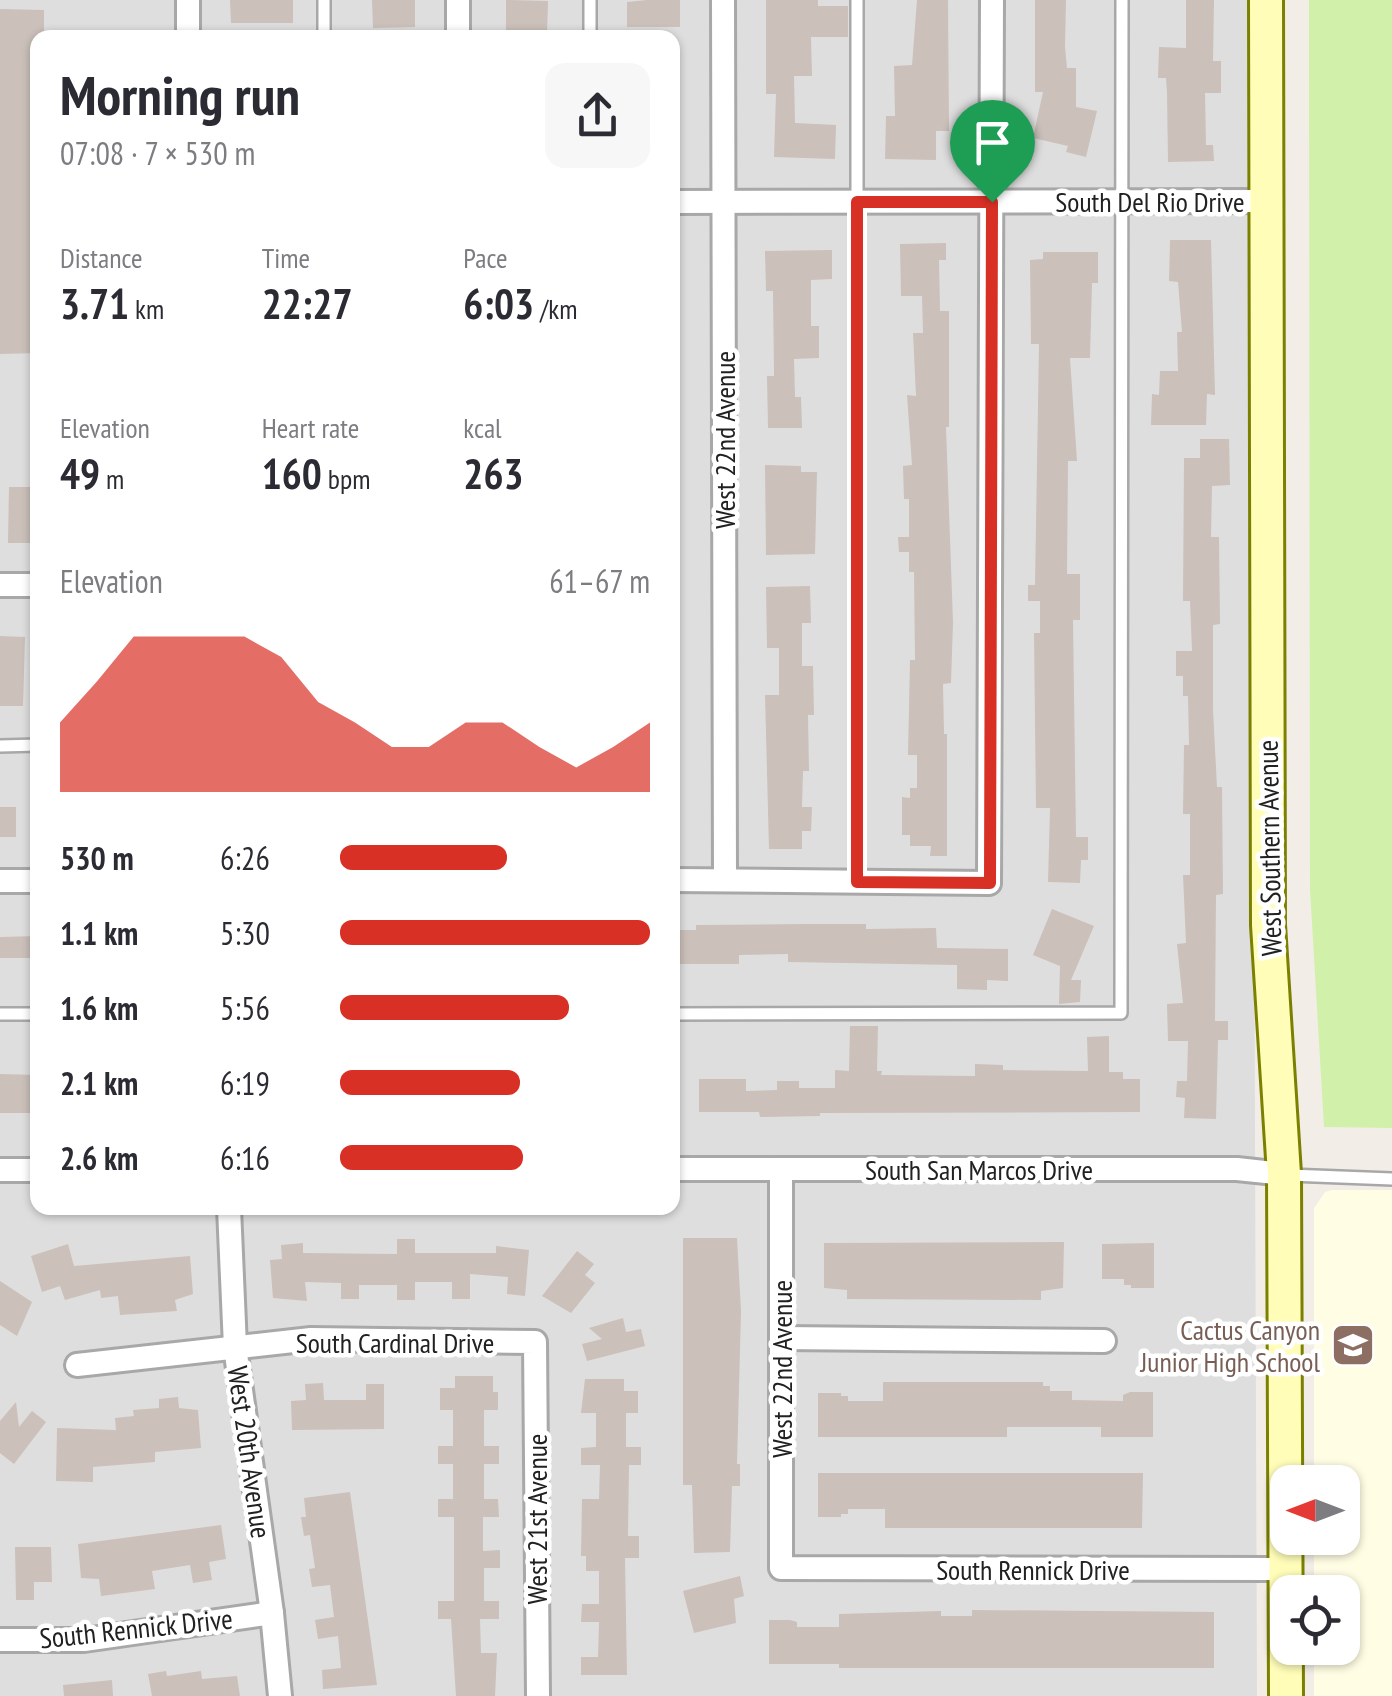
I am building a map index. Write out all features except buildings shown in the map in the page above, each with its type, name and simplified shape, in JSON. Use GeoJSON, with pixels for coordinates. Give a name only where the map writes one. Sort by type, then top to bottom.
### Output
{"type":"FeatureCollection","features":[{"type":"Feature","properties":{"kind":"main road","name":"West Southern Avenue"},"geometry":{"type":"LineString","coordinates":[[1266,0],[1268,925],[1284,1174],[1286,1696]]}},
{"type":"Feature","properties":{"kind":"street"},"geometry":{"type":"LineString","coordinates":[[188,0],[188,30]]}},
{"type":"Feature","properties":{"kind":"street"},"geometry":{"type":"LineString","coordinates":[[458,0],[458,30]]}},
{"type":"Feature","properties":{"kind":"street","name":"West 22nd Avenue"},"geometry":{"type":"LineString","coordinates":[[722,0],[725,880]]}},
{"type":"Feature","properties":{"kind":"street"},"geometry":{"type":"LineString","coordinates":[[680,880],[990,883],[992,0]]}},
{"type":"Feature","properties":{"kind":"street","name":"South Del Rio Drive"},"geometry":{"type":"LineString","coordinates":[[680,202],[1266,201]]}},
{"type":"Feature","properties":{"kind":"street"},"geometry":{"type":"LineString","coordinates":[[0,585],[30,584]]}},
{"type":"Feature","properties":{"kind":"street"},"geometry":{"type":"LineString","coordinates":[[0,881],[30,881]]}},
{"type":"Feature","properties":{"kind":"street","name":"South San Marcos Drive"},"geometry":{"type":"LineString","coordinates":[[680,1169],[1237,1168],[1284,1174]]}},
{"type":"Feature","properties":{"kind":"street","name":"West 22nd Avenue"},"geometry":{"type":"LineString","coordinates":[[781,1169],[781,1568]]}},
{"type":"Feature","properties":{"kind":"street"},"geometry":{"type":"LineString","coordinates":[[0,1170],[30,1170]]}},
{"type":"Feature","properties":{"kind":"street","name":"West 20th Avenue"},"geometry":{"type":"LineString","coordinates":[[229,1215],[234,1347],[280,1696]]}},
{"type":"Feature","properties":{"kind":"street"},"geometry":{"type":"LineString","coordinates":[[781,1338],[1104,1341]]}},
{"type":"Feature","properties":{"kind":"street","name":"South Cardinal Drive"},"geometry":{"type":"LineString","coordinates":[[77,1364],[311,1339],[535,1342]]}},
{"type":"Feature","properties":{"kind":"street","name":"West 21st Avenue"},"geometry":{"type":"LineString","coordinates":[[535,1342],[538,1696]]}},
{"type":"Feature","properties":{"kind":"street","name":"South Rennick Drive"},"geometry":{"type":"LineString","coordinates":[[781,1568],[1286,1569]]}},
{"type":"Feature","properties":{"kind":"street","name":"South Rennick Drive"},"geometry":{"type":"LineString","coordinates":[[0,1640],[84,1640],[272,1613]]}},
{"type":"Feature","properties":{"kind":"lane"},"geometry":{"type":"LineString","coordinates":[[324,0],[324,30]]}},
{"type":"Feature","properties":{"kind":"lane"},"geometry":{"type":"LineString","coordinates":[[590,0],[590,30]]}},
{"type":"Feature","properties":{"kind":"lane"},"geometry":{"type":"LineString","coordinates":[[857,0],[857,882]]}},
{"type":"Feature","properties":{"kind":"lane"},"geometry":{"type":"LineString","coordinates":[[680,1014],[1121,1013],[1122,0]]}},
{"type":"Feature","properties":{"kind":"lane"},"geometry":{"type":"LineString","coordinates":[[0,746],[30,745]]}},
{"type":"Feature","properties":{"kind":"lane"},"geometry":{"type":"LineString","coordinates":[[0,1014],[30,1014]]}},
{"type":"Feature","properties":{"kind":"lane"},"geometry":{"type":"LineString","coordinates":[[1284,1174],[1392,1179]]}},
{"type":"Feature","properties":{"kind":"shaded area"},"geometry":{"type":"Polygon","coordinates":[[[0,0],[1251,0],[1257,1696],[0,1696],[0,0]]]}},
{"type":"Feature","properties":{"kind":"shaded area","name":"Cactus Canyon Junior High School"},"geometry":{"type":"Polygon","coordinates":[[[1392,1190],[1392,1696],[1314,1696],[1314,1665],[1360,1665],[1360,1575],[1314,1575],[1314,1555],[1360,1555],[1360,1465],[1314,1465],[1314,1208],[1325,1192],[1392,1190]]]}},
{"type":"Feature","properties":{"kind":"green space"},"geometry":{"type":"Polygon","coordinates":[[[1309,0],[1392,0],[1392,1128],[1324,1127],[1310,889],[1309,0]]]}},
{"type":"Feature","properties":{"kind":"place","name":"Cactus Canyon Junior High School"},"geometry":{"type":"Point","coordinates":[1353,1345]}},
{"type":"Feature","properties":{"kind":"route"},"geometry":{"type":"LineString","coordinates":[[857,202],[992,202],[990,883],[857,882],[857,202]]}}]}
